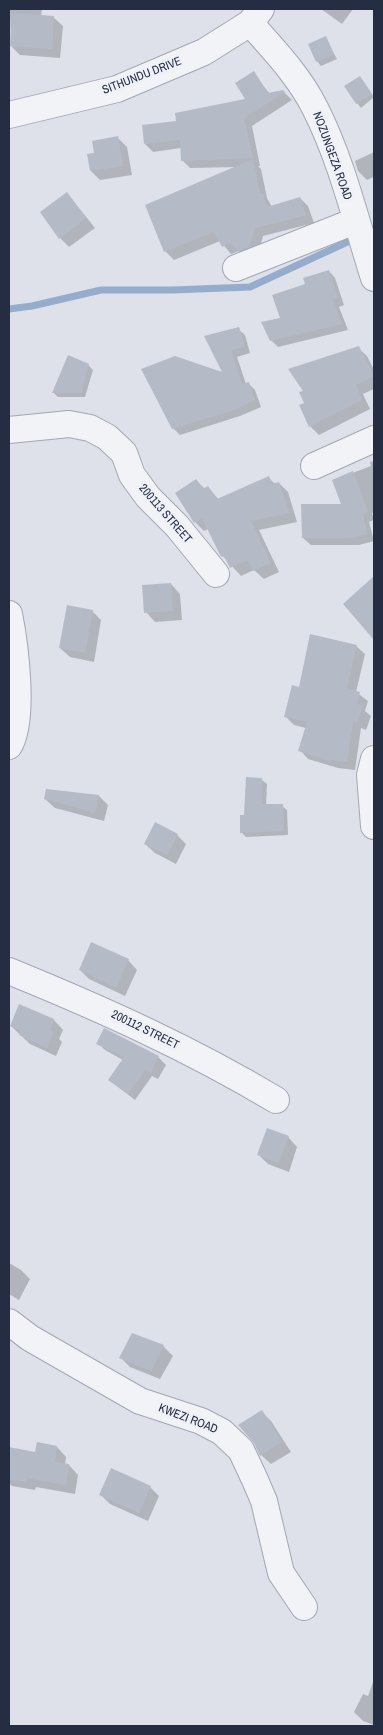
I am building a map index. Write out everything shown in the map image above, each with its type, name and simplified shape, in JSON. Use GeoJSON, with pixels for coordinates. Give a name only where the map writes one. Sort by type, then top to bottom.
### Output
{"type":"FeatureCollection","features":[{"type":"Feature","properties":{"kind":"street","name":"SITHUNDU DRIVE"},"geometry":{"type":"LineString","coordinates":[[9,115],[117,89],[204,52],[256,16]]}},
{"type":"Feature","properties":{"kind":"street","name":"NOZUNGEZA ROAD"},"geometry":{"type":"LineString","coordinates":[[256,16],[315,108],[333,151],[374,278]]}},
{"type":"Feature","properties":{"kind":"street"},"geometry":{"type":"LineString","coordinates":[[236,268],[355,221]]}},
{"type":"Feature","properties":{"kind":"street","name":"200113 STREET"},"geometry":{"type":"LineString","coordinates":[[9,430],[69,424],[90,428],[107,437],[124,452],[132,474],[148,497],[177,526],[216,574]]}},
{"type":"Feature","properties":{"kind":"street"},"geometry":{"type":"LineString","coordinates":[[314,466],[374,440]]}},
{"type":"Feature","properties":{"kind":"street"},"geometry":{"type":"LineString","coordinates":[[9,614],[14,636],[18,701],[9,746]]}},
{"type":"Feature","properties":{"kind":"street"},"geometry":{"type":"LineString","coordinates":[[374,759],[370,774],[374,826]]}},
{"type":"Feature","properties":{"kind":"street","name":"200112 STREET"},"geometry":{"type":"LineString","coordinates":[[9,971],[89,1003],[193,1054],[276,1100]]}},
{"type":"Feature","properties":{"kind":"street","name":"KWEZI ROAD"},"geometry":{"type":"LineString","coordinates":[[9,1322],[30,1338],[140,1401],[201,1422],[222,1432],[241,1450],[264,1501],[280,1573],[304,1607]]}},
{"type":"Feature","properties":{"kind":"building"},"geometry":{"type":"Polygon","coordinates":[[[12,13],[54,16],[52,49],[10,46],[12,13]]]}},
{"type":"Feature","properties":{"kind":"building"},"geometry":{"type":"Polygon","coordinates":[[[326,36],[334,54],[316,62],[308,44],[326,36]]]}},
{"type":"Feature","properties":{"kind":"building"},"geometry":{"type":"Polygon","coordinates":[[[254,71],[268,93],[283,90],[285,92],[244,118],[253,158],[181,161],[180,140],[144,144],[142,125],[176,121],[175,113],[245,99],[235,83],[254,71]]]}},
{"type":"Feature","properties":{"kind":"building"},"geometry":{"type":"Polygon","coordinates":[[[360,76],[372,94],[356,104],[344,86],[360,76]]]}},
{"type":"Feature","properties":{"kind":"building"},"geometry":{"type":"Polygon","coordinates":[[[118,136],[123,166],[90,171],[87,154],[94,153],[92,141],[118,136]]]}},
{"type":"Feature","properties":{"kind":"building"},"geometry":{"type":"Polygon","coordinates":[[[253,159],[260,193],[263,193],[267,207],[300,197],[306,215],[255,228],[249,247],[238,251],[230,243],[222,247],[214,232],[164,252],[145,205],[253,159]]]}},
{"type":"Feature","properties":{"kind":"building"},"geometry":{"type":"Polygon","coordinates":[[[67,192],[86,218],[59,239],[40,212],[67,192]]]}},
{"type":"Feature","properties":{"kind":"building"},"geometry":{"type":"Polygon","coordinates":[[[329,270],[338,298],[333,300],[342,324],[270,341],[261,322],[280,318],[272,295],[305,284],[303,278],[329,270]]]}},
{"type":"Feature","properties":{"kind":"building"},"geometry":{"type":"Polygon","coordinates":[[[239,327],[245,347],[231,350],[242,384],[249,382],[255,400],[234,410],[172,429],[141,369],[175,356],[222,372],[204,336],[239,327]]]}},
{"type":"Feature","properties":{"kind":"building"},"geometry":{"type":"Polygon","coordinates":[[[359,346],[374,376],[356,385],[362,400],[309,427],[299,405],[304,403],[299,392],[303,391],[288,369],[359,346]]]}},
{"type":"Feature","properties":{"kind":"building"},"geometry":{"type":"Polygon","coordinates":[[[68,355],[89,364],[81,393],[52,393],[68,355]]]}},
{"type":"Feature","properties":{"kind":"building"},"geometry":{"type":"Polygon","coordinates":[[[353,471],[368,512],[363,514],[367,534],[351,538],[302,538],[301,504],[341,504],[332,480],[353,471]]]}},
{"type":"Feature","properties":{"kind":"building"},"geometry":{"type":"Polygon","coordinates":[[[269,476],[272,484],[279,482],[289,513],[251,521],[271,563],[253,571],[248,560],[230,568],[224,556],[220,555],[202,518],[194,523],[175,493],[196,479],[203,489],[208,486],[217,499],[269,476]]]}},
{"type":"Feature","properties":{"kind":"building"},"geometry":{"type":"Polygon","coordinates":[[[374,576],[374,640],[343,604],[374,576]]]}},
{"type":"Feature","properties":{"kind":"building"},"geometry":{"type":"Polygon","coordinates":[[[171,583],[173,611],[144,613],[142,585],[171,583]]]}},
{"type":"Feature","properties":{"kind":"building"},"geometry":{"type":"Polygon","coordinates":[[[67,605],[93,610],[85,653],[59,648],[67,605]]]}},
{"type":"Feature","properties":{"kind":"building"},"geometry":{"type":"Polygon","coordinates":[[[310,634],[357,645],[347,688],[360,692],[357,704],[363,706],[357,723],[353,721],[347,762],[328,760],[298,751],[307,722],[284,717],[292,685],[299,687],[310,634]]]}},
{"type":"Feature","properties":{"kind":"building"},"geometry":{"type":"Polygon","coordinates":[[[246,777],[262,778],[262,804],[283,804],[284,831],[240,833],[240,815],[244,815],[246,777]]]}},
{"type":"Feature","properties":{"kind":"building"},"geometry":{"type":"Polygon","coordinates":[[[46,789],[99,795],[95,813],[44,799],[46,789]]]}},
{"type":"Feature","properties":{"kind":"building"},"geometry":{"type":"Polygon","coordinates":[[[155,822],[178,834],[167,855],[144,844],[155,822]]]}},
{"type":"Feature","properties":{"kind":"building"},"geometry":{"type":"Polygon","coordinates":[[[91,942],[129,959],[116,988],[79,970],[91,942]]]}},
{"type":"Feature","properties":{"kind":"building"},"geometry":{"type":"Polygon","coordinates":[[[19,1004],[54,1019],[50,1030],[54,1032],[47,1048],[19,1035],[21,1031],[10,1026],[19,1004]]]}},
{"type":"Feature","properties":{"kind":"building"},"geometry":{"type":"Polygon","coordinates":[[[104,1028],[159,1056],[151,1073],[145,1070],[128,1094],[108,1080],[124,1057],[96,1044],[104,1028]]]}},
{"type":"Feature","properties":{"kind":"building"},"geometry":{"type":"Polygon","coordinates":[[[267,1128],[289,1136],[279,1163],[257,1155],[267,1128]]]}},
{"type":"Feature","properties":{"kind":"building"},"geometry":{"type":"Polygon","coordinates":[[[132,1333],[164,1345],[151,1371],[119,1358],[132,1333]]]}},
{"type":"Feature","properties":{"kind":"building"},"geometry":{"type":"Polygon","coordinates":[[[262,1410],[282,1442],[260,1456],[254,1443],[238,1425],[262,1410]]]}},
{"type":"Feature","properties":{"kind":"building"},"geometry":{"type":"Polygon","coordinates":[[[37,1442],[57,1446],[55,1462],[69,1464],[66,1485],[27,1478],[26,1482],[9,1479],[9,1447],[35,1452],[37,1442]]]}},
{"type":"Feature","properties":{"kind":"building"},"geometry":{"type":"Polygon","coordinates":[[[111,1468],[151,1486],[139,1513],[99,1495],[111,1468]]]}},
{"type":"Feature","properties":{"kind":"waterway"},"geometry":{"type":"LineString","coordinates":[[9,309],[32,306],[101,290],[250,287],[356,238]]}}]}
